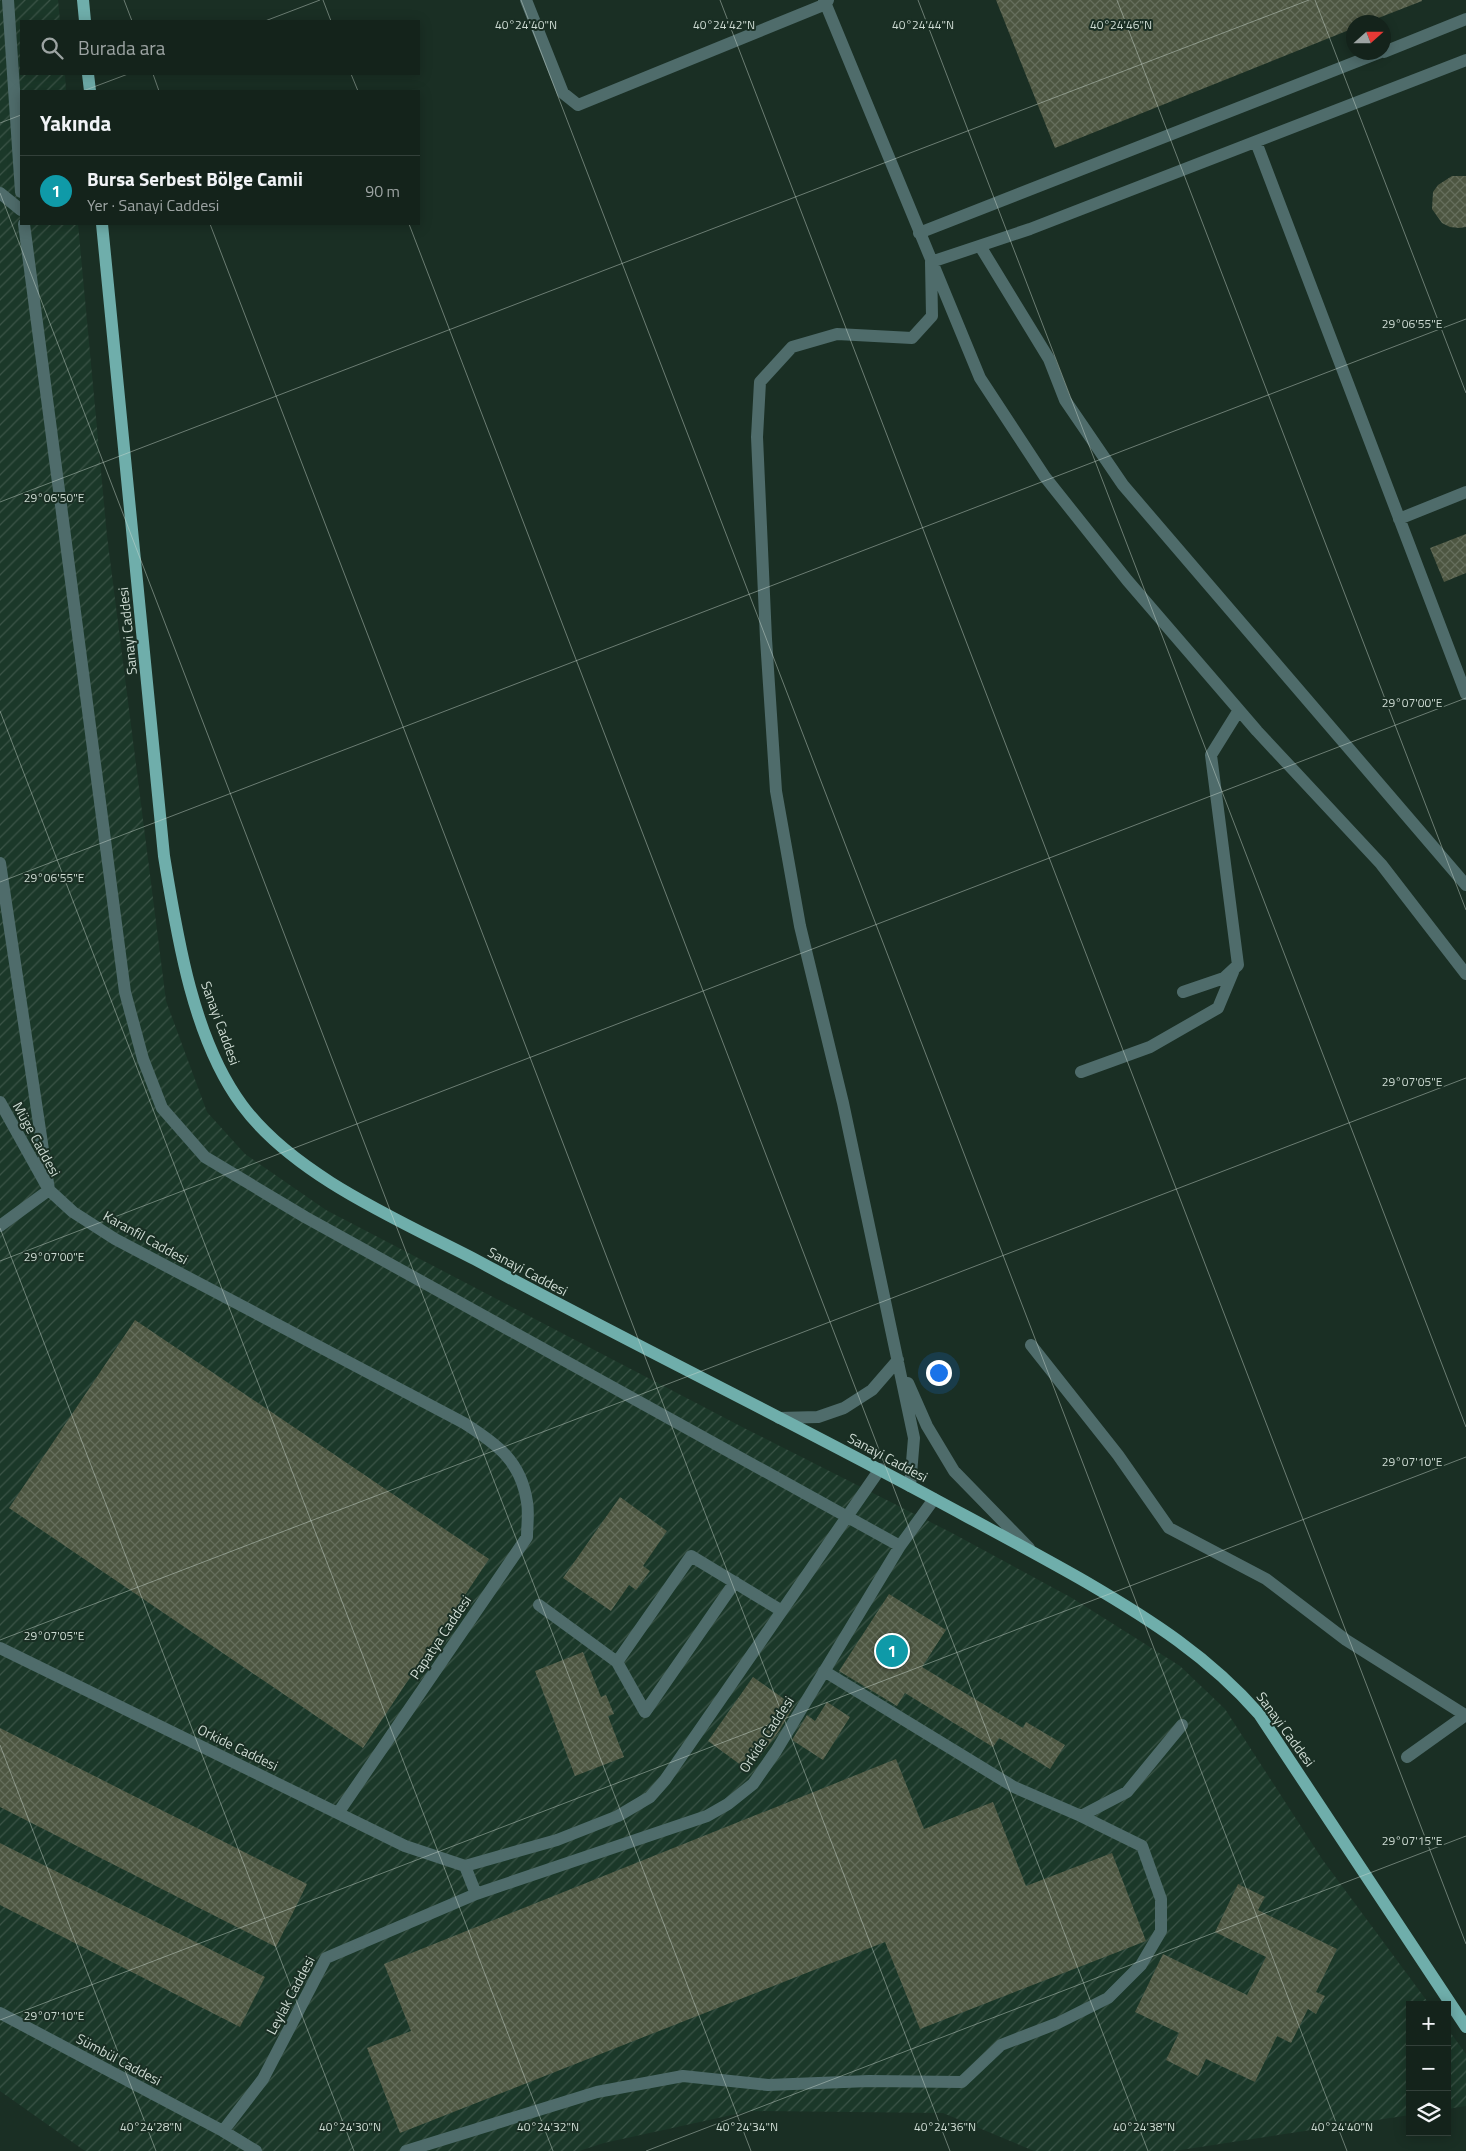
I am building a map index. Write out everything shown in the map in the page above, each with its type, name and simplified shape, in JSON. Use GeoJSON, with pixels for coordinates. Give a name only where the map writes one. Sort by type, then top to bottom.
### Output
{"type":"FeatureCollection","features":[{"type":"Feature","properties":{"kind":"main road"},"geometry":{"type":"LineString","coordinates":[[83,0],[84,20]]}},
{"type":"Feature","properties":{"kind":"main road"},"geometry":{"type":"LineString","coordinates":[[88,75],[90,90]]}},
{"type":"Feature","properties":{"kind":"main road","name":"Sanayi Caddesi"},"geometry":{"type":"LineString","coordinates":[[102,225],[164,856],[187,972],[203,1026],[220,1071],[242,1105],[281,1147],[331,1182],[609,1331],[880,1469],[1032,1551],[1165,1630],[1196,1653],[1240,1693],[1259,1714],[1466,2027]]}},
{"type":"Feature","properties":{"kind":"lane"},"geometry":{"type":"LineString","coordinates":[[8,0],[20,177]]}},
{"type":"Feature","properties":{"kind":"lane"},"geometry":{"type":"LineString","coordinates":[[526,0],[563,93],[578,105],[826,1],[919,233],[980,378],[1045,477],[1127,580],[1239,710],[1381,864],[1466,974]]}},
{"type":"Feature","properties":{"kind":"lane"},"geometry":{"type":"LineString","coordinates":[[1391,48],[1466,19]]}},
{"type":"Feature","properties":{"kind":"lane"},"geometry":{"type":"LineString","coordinates":[[919,233],[1362,60]]}},
{"type":"Feature","properties":{"kind":"lane"},"geometry":{"type":"LineString","coordinates":[[931,262],[980,246],[1256,142],[1466,60]]}},
{"type":"Feature","properties":{"kind":"lane"},"geometry":{"type":"LineString","coordinates":[[1256,142],[1466,694]]}},
{"type":"Feature","properties":{"kind":"lane"},"geometry":{"type":"LineString","coordinates":[[0,193],[20,209]]}},
{"type":"Feature","properties":{"kind":"lane"},"geometry":{"type":"LineString","coordinates":[[24,225],[125,992],[143,1059],[162,1108],[205,1157],[305,1216],[900,1546]]}},
{"type":"Feature","properties":{"kind":"lane"},"geometry":{"type":"LineString","coordinates":[[980,246],[1049,359],[1064,400],[1123,485],[1466,885]]}},
{"type":"Feature","properties":{"kind":"lane"},"geometry":{"type":"LineString","coordinates":[[910,1486],[914,1438],[843,1103],[800,926],[776,791],[766,639],[757,437],[760,382],[792,347],[837,334],[912,338],[932,316],[931,262]]}},
{"type":"Feature","properties":{"kind":"lane"},"geometry":{"type":"LineString","coordinates":[[1399,519],[1466,492]]}},
{"type":"Feature","properties":{"kind":"lane"},"geometry":{"type":"LineString","coordinates":[[1081,1072],[1150,1047],[1218,1008],[1238,965],[1211,755],[1239,710]]}},
{"type":"Feature","properties":{"kind":"lane"},"geometry":{"type":"LineString","coordinates":[[0,863],[49,1190],[0,1226]]}},
{"type":"Feature","properties":{"kind":"lane"},"geometry":{"type":"LineString","coordinates":[[1184,992],[1224,978],[1235,968]]}},
{"type":"Feature","properties":{"kind":"lane","name":"Müge Caddesi"},"geometry":{"type":"LineString","coordinates":[[0,1102],[49,1190]]}},
{"type":"Feature","properties":{"kind":"lane","name":"Karanfil Caddesi"},"geometry":{"type":"LineString","coordinates":[[49,1190],[73,1212],[115,1239],[464,1424],[493,1442],[517,1468]]}},
{"type":"Feature","properties":{"kind":"lane"},"geometry":{"type":"LineString","coordinates":[[1031,1346],[1118,1455],[1169,1528],[1266,1579],[1346,1640],[1465,1715],[1408,1757]]}},
{"type":"Feature","properties":{"kind":"lane"},"geometry":{"type":"LineString","coordinates":[[779,1418],[818,1417],[844,1408],[872,1390],[898,1360]]}},
{"type":"Feature","properties":{"kind":"lane"},"geometry":{"type":"LineString","coordinates":[[898,1360],[927,1426],[954,1472],[1032,1551]]}},
{"type":"Feature","properties":{"kind":"lane","name":"Papatya Caddesi"},"geometry":{"type":"LineString","coordinates":[[338,1813],[527,1537],[527,1502],[517,1468]]}},
{"type":"Feature","properties":{"kind":"lane"},"geometry":{"type":"LineString","coordinates":[[476,1894],[465,1866],[557,1840],[618,1816],[650,1797],[664,1780],[880,1469]]}},
{"type":"Feature","properties":{"kind":"lane","name":"Orkide Caddesi"},"geometry":{"type":"LineString","coordinates":[[476,1894],[707,1816],[728,1804],[753,1784],[776,1751],[900,1546],[934,1499]]}},
{"type":"Feature","properties":{"kind":"lane"},"geometry":{"type":"LineString","coordinates":[[617,1662],[691,1556],[782,1611]]}},
{"type":"Feature","properties":{"kind":"lane"},"geometry":{"type":"LineString","coordinates":[[539,1605],[617,1662],[645,1712],[735,1582]]}},
{"type":"Feature","properties":{"kind":"lane","name":"Orkide Caddesi"},"geometry":{"type":"LineString","coordinates":[[0,1648],[405,1846],[465,1866]]}},
{"type":"Feature","properties":{"kind":"lane"},"geometry":{"type":"LineString","coordinates":[[406,2151],[597,2092],[683,2076],[768,2085],[868,2081],[962,2082],[1000,2045],[1058,2023],[1108,1998],[1140,1965],[1161,1931],[1160,1899],[1142,1846],[1081,1816],[1014,1787],[824,1671]]}},
{"type":"Feature","properties":{"kind":"lane"},"geometry":{"type":"LineString","coordinates":[[1081,1816],[1127,1792],[1182,1725]]}},
{"type":"Feature","properties":{"kind":"lane","name":"Leylak Caddesi"},"geometry":{"type":"LineString","coordinates":[[224,2131],[263,2080],[326,1958],[476,1894]]}},
{"type":"Feature","properties":{"kind":"lane","name":"Sümbül Caddesi"},"geometry":{"type":"LineString","coordinates":[[0,2013],[224,2131],[256,2151]]}},
{"type":"Feature","properties":{"kind":"shaded area"},"geometry":{"type":"Polygon","coordinates":[[[0,0],[58,0],[60,20],[20,20],[20,75],[65,75],[66,90],[20,90],[20,225],[78,225],[107,536],[166,1001],[207,1112],[245,1154],[326,1210],[746,1429],[952,1533],[1072,1598],[1180,1666],[1225,1709],[1322,1859],[1427,2001],[1406,2001],[1406,2116],[1174,2151],[1034,2151],[943,2113],[750,2111],[604,2143],[579,2151],[85,2151],[0,2091],[0,0]]]}},
{"type":"Feature","properties":{"kind":"shaded area"},"geometry":{"type":"Polygon","coordinates":[[[1451,2033],[1466,2054],[1466,2106],[1451,2108],[1451,2033]]]}},
{"type":"Feature","properties":{"kind":"building"},"geometry":{"type":"Polygon","coordinates":[[[996,0],[1422,0],[1386,15],[1346,15],[1346,31],[1055,148],[996,0]]]}},
{"type":"Feature","properties":{"kind":"building"},"geometry":{"type":"Polygon","coordinates":[[[1452,176],[1466,176],[1466,227],[1450,227],[1442,223],[1432,209],[1433,192],[1438,185],[1452,176]]]}},
{"type":"Feature","properties":{"kind":"building"},"geometry":{"type":"Polygon","coordinates":[[[1466,534],[1466,573],[1444,582],[1430,548],[1466,534]]]}},
{"type":"Feature","properties":{"kind":"building"},"geometry":{"type":"Polygon","coordinates":[[[135,1320],[489,1559],[363,1748],[9,1508],[135,1320]]]}},
{"type":"Feature","properties":{"kind":"building"},"geometry":{"type":"Polygon","coordinates":[[[620,1497],[667,1531],[643,1566],[650,1571],[636,1590],[629,1585],[611,1611],[563,1578],[620,1497]]]}},
{"type":"Feature","properties":{"kind":"building"},"geometry":{"type":"Polygon","coordinates":[[[889,1594],[946,1630],[922,1667],[1023,1728],[1026,1722],[1065,1745],[1050,1769],[999,1738],[993,1747],[905,1693],[897,1706],[839,1671],[889,1594]]]}},
{"type":"Feature","properties":{"kind":"building"},"geometry":{"type":"Polygon","coordinates":[[[583,1652],[601,1697],[606,1695],[614,1714],[608,1716],[624,1757],[575,1776],[535,1671],[583,1652]]]}},
{"type":"Feature","properties":{"kind":"building"},"geometry":{"type":"Polygon","coordinates":[[[753,1677],[794,1706],[779,1731],[749,1771],[708,1741],[753,1677]]]}},
{"type":"Feature","properties":{"kind":"building"},"geometry":{"type":"Polygon","coordinates":[[[827,1702],[850,1717],[823,1760],[792,1740],[807,1715],[815,1721],[827,1702]]]}},
{"type":"Feature","properties":{"kind":"building"},"geometry":{"type":"Polygon","coordinates":[[[0,1728],[307,1884],[276,1947],[0,1807],[0,1728]]]}},
{"type":"Feature","properties":{"kind":"building"},"geometry":{"type":"Polygon","coordinates":[[[896,1759],[924,1829],[993,1802],[1026,1886],[1112,1853],[1146,1941],[920,2029],[885,1942],[400,2133],[367,2048],[411,2031],[384,1964],[896,1759]]]}},
{"type":"Feature","properties":{"kind":"building"},"geometry":{"type":"Polygon","coordinates":[[[0,1843],[265,1977],[240,2027],[0,1905],[0,1843]]]}},
{"type":"Feature","properties":{"kind":"building"},"geometry":{"type":"Polygon","coordinates":[[[1238,1884],[1265,1897],[1258,1910],[1337,1949],[1316,1992],[1325,1996],[1316,2014],[1308,2009],[1291,2043],[1277,2036],[1255,2082],[1206,2059],[1198,2076],[1166,2060],[1179,2033],[1135,2012],[1163,1954],[1247,1995],[1266,1957],[1215,1932],[1238,1884]]]}},
{"type":"Feature","properties":{"kind":"place","name":"Bursa Serbest Bölge Camii"},"geometry":{"type":"Point","coordinates":[892,1651]}}]}
